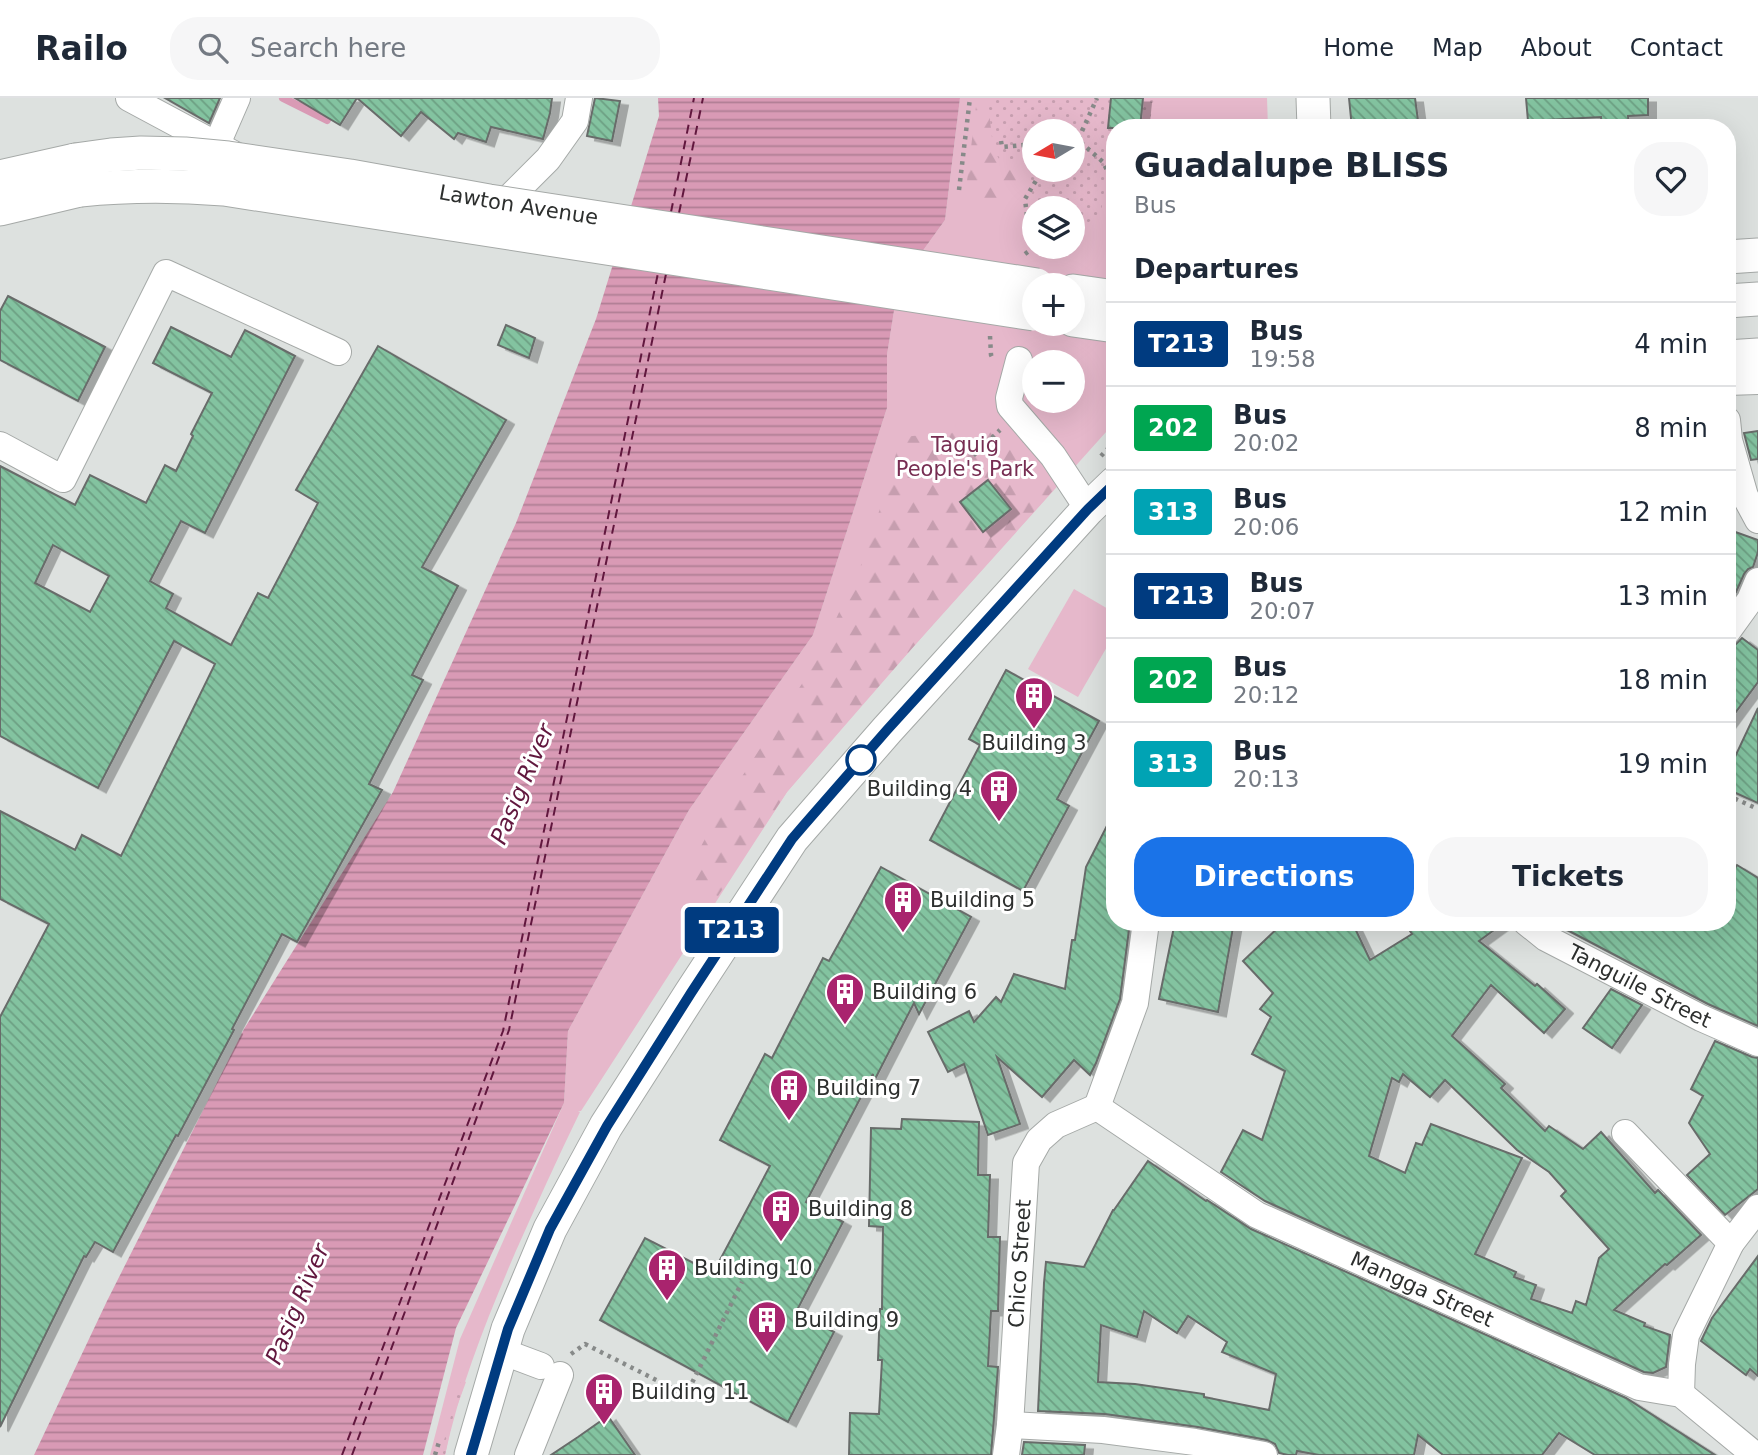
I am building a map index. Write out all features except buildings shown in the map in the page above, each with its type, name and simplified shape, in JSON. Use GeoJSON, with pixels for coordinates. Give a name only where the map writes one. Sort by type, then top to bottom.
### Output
{"type":"FeatureCollection","features":[{"type":"Feature","properties":{"kind":"main road"},"geometry":{"type":"LineString","coordinates":[[1313,98],[1314,119]]}},
{"type":"Feature","properties":{"kind":"main road","name":"Lawton Avenue"},"geometry":{"type":"LineString","coordinates":[[0,209],[77,175],[111,155],[141,153],[228,158],[1022,283]]}},
{"type":"Feature","properties":{"kind":"main road","name":"Lawton Avenue"},"geometry":{"type":"LineString","coordinates":[[0,177],[77,175],[141,185],[224,189],[1022,312]]}},
{"type":"Feature","properties":{"kind":"main road"},"geometry":{"type":"LineString","coordinates":[[1736,256],[1758,255]]}},
{"type":"Feature","properties":{"kind":"main road"},"geometry":{"type":"LineString","coordinates":[[1085,293],[1106,296]]}},
{"type":"Feature","properties":{"kind":"main road"},"geometry":{"type":"LineString","coordinates":[[1736,300],[1758,299]]}},
{"type":"Feature","properties":{"kind":"main road"},"geometry":{"type":"LineString","coordinates":[[1736,310],[1758,309]]}},
{"type":"Feature","properties":{"kind":"main road"},"geometry":{"type":"LineString","coordinates":[[1736,320],[1758,319]]}},
{"type":"Feature","properties":{"kind":"main road"},"geometry":{"type":"LineString","coordinates":[[1085,322],[1106,325]]}},
{"type":"Feature","properties":{"kind":"main road"},"geometry":{"type":"LineString","coordinates":[[1736,356],[1758,355]]}},
{"type":"Feature","properties":{"kind":"main road"},"geometry":{"type":"LineString","coordinates":[[471,1455],[508,1329],[550,1229],[607,1126],[792,839],[887,730],[1106,492]]}},
{"type":"Feature","properties":{"kind":"street"},"geometry":{"type":"LineString","coordinates":[[129,98],[252,164],[266,185],[284,201],[448,228],[460,227],[483,218],[509,198],[548,159],[577,110]]}},
{"type":"Feature","properties":{"kind":"street"},"geometry":{"type":"LineString","coordinates":[[217,144],[237,98]]}},
{"type":"Feature","properties":{"kind":"street"},"geometry":{"type":"LineString","coordinates":[[252,164],[289,164],[509,198]]}},
{"type":"Feature","properties":{"kind":"street"},"geometry":{"type":"LineString","coordinates":[[408,222],[414,183]]}},
{"type":"Feature","properties":{"kind":"street"},"geometry":{"type":"LineString","coordinates":[[0,445],[63,479],[166,273],[338,352]]}},
{"type":"Feature","properties":{"kind":"street"},"geometry":{"type":"LineString","coordinates":[[1020,360],[1009,398],[1010,406],[1053,456],[1088,509]]}},
{"type":"Feature","properties":{"kind":"street"},"geometry":{"type":"LineString","coordinates":[[1736,382],[1758,381]]}},
{"type":"Feature","properties":{"kind":"street"},"geometry":{"type":"LineString","coordinates":[[1736,463],[1745,496],[1758,520]]}},
{"type":"Feature","properties":{"kind":"street"},"geometry":{"type":"LineString","coordinates":[[1736,619],[1750,600],[1758,581]]}},
{"type":"Feature","properties":{"kind":"street"},"geometry":{"type":"LineString","coordinates":[[1097,1107],[1135,1003],[1145,931]]}},
{"type":"Feature","properties":{"kind":"street","name":"Tanguile Street"},"geometry":{"type":"LineString","coordinates":[[1537,931],[1546,938],[1702,1018],[1758,1043]]}},
{"type":"Feature","properties":{"kind":"street","name":"Mangga Street"},"geometry":{"type":"LineString","coordinates":[[1097,1107],[1257,1215],[1639,1387],[1681,1394]]}},
{"type":"Feature","properties":{"kind":"street","name":"Chico Street"},"geometry":{"type":"LineString","coordinates":[[1006,1455],[1026,1163],[1039,1140],[1056,1125],[1097,1107]]}},
{"type":"Feature","properties":{"kind":"street"},"geometry":{"type":"LineString","coordinates":[[1625,1133],[1731,1243]]}},
{"type":"Feature","properties":{"kind":"street"},"geometry":{"type":"LineString","coordinates":[[1755,1455],[1681,1394],[1686,1335],[1731,1243],[1758,1208]]}},
{"type":"Feature","properties":{"kind":"street"},"geometry":{"type":"LineString","coordinates":[[501,1351],[556,1366],[528,1455]]}},
{"type":"Feature","properties":{"kind":"street"},"geometry":{"type":"LineString","coordinates":[[1010,1425],[1103,1430],[1195,1442],[1264,1455]]}},
{"type":"Feature","properties":{"kind":"path"},"geometry":{"type":"LineString","coordinates":[[959,190],[970,98]]}},
{"type":"Feature","properties":{"kind":"path"},"geometry":{"type":"LineString","coordinates":[[1085,122],[1097,98]]}},
{"type":"Feature","properties":{"kind":"path"},"geometry":{"type":"LineString","coordinates":[[1001,141],[1002,147],[1022,145]]}},
{"type":"Feature","properties":{"kind":"path"},"geometry":{"type":"LineString","coordinates":[[1085,149],[1103,162],[1106,168]]}},
{"type":"Feature","properties":{"kind":"path"},"geometry":{"type":"LineString","coordinates":[[1736,798],[1758,809]]}},
{"type":"Feature","properties":{"kind":"path"},"geometry":{"type":"LineString","coordinates":[[556,1366],[585,1344],[686,1395],[742,1282]]}},
{"type":"Feature","properties":{"kind":"path"},"geometry":{"type":"LineString","coordinates":[[435,1455],[439,1442]]}},
{"type":"Feature","properties":{"kind":"green space","name":"Taguig People's Park"},"geometry":{"type":"Polygon","coordinates":[[[960,98],[1267,98],[1268,119],[1106,119],[1106,432],[871,694],[787,792],[581,1111],[578,1111],[580,1112],[515,1253],[485,1327],[458,1403],[445,1455],[430,1455],[460,1339],[564,1103],[568,1031],[689,810],[813,635],[887,408],[887,355],[896,298],[919,256],[945,220],[960,98]]]}},
{"type":"Feature","properties":{"kind":"green space"},"geometry":{"type":"Polygon","coordinates":[[[977,98],[988,98],[993,148],[999,159],[1022,170],[1023,189],[1014,201],[967,198],[977,98]]]}},
{"type":"Feature","properties":{"kind":"green space"},"geometry":{"type":"Polygon","coordinates":[[[988,98],[1155,98],[1150,119],[1106,119],[1106,192],[1101,212],[1085,225],[1085,196],[1032,196],[1031,182],[1085,182],[1085,119],[1022,119],[1022,163],[999,159],[993,148],[988,98]]]}},
{"type":"Feature","properties":{"kind":"green space"},"geometry":{"type":"Polygon","coordinates":[[[983,430],[1030,443],[1057,486],[787,792],[718,896],[683,880],[721,809],[816,662],[867,552],[901,437],[983,430]]]}},
{"type":"Feature","properties":{"kind":"green space"},"geometry":{"type":"Polygon","coordinates":[[[1074,589],[1106,608],[1106,649],[1078,697],[1028,669],[1074,589]]]}},
{"type":"Feature","properties":{"kind":"green space"},"geometry":{"type":"Polygon","coordinates":[[[461,1380],[466,1382],[453,1417],[445,1455],[440,1455],[461,1380]]]}},
{"type":"Feature","properties":{"kind":"water","name":"Pasig River"},"geometry":{"type":"Polygon","coordinates":[[[658,98],[960,98],[945,220],[919,256],[896,298],[887,355],[887,408],[813,635],[689,810],[568,1031],[564,1103],[456,1328],[423,1455],[34,1455],[107,1301],[244,1029],[393,792],[516,523],[596,319],[659,116],[658,98]]]}},
{"type":"Feature","properties":{"kind":"waterway"},"geometry":{"type":"LineString","coordinates":[[283,98],[327,120]]}},
{"type":"Feature","properties":{"kind":"ferry route"},"geometry":{"type":"LineString","coordinates":[[671,212],[694,98]]}},
{"type":"Feature","properties":{"kind":"ferry route"},"geometry":{"type":"LineString","coordinates":[[679,213],[703,98]]}},
{"type":"Feature","properties":{"kind":"ferry route"},"geometry":{"type":"LineString","coordinates":[[342,1455],[503,1031],[658,273]]}},
{"type":"Feature","properties":{"kind":"ferry route"},"geometry":{"type":"LineString","coordinates":[[352,1455],[509,1030],[666,274]]}},
{"type":"Feature","properties":{"kind":"bus line","name":"T213"},"geometry":{"type":"LineString","coordinates":[[471,1455],[508,1329],[550,1229],[607,1126],[792,839],[887,730],[1106,492]]}},
{"type":"Feature","properties":{"kind":"place","name":"Building 3"},"geometry":{"type":"Point","coordinates":[1034,730]}},
{"type":"Feature","properties":{"kind":"place","name":"Building 4"},"geometry":{"type":"Point","coordinates":[999,823]}},
{"type":"Feature","properties":{"kind":"place","name":"Building 5"},"geometry":{"type":"Point","coordinates":[903,934]}},
{"type":"Feature","properties":{"kind":"place","name":"Building 6"},"geometry":{"type":"Point","coordinates":[845,1026]}},
{"type":"Feature","properties":{"kind":"place","name":"Building 7"},"geometry":{"type":"Point","coordinates":[789,1122]}},
{"type":"Feature","properties":{"kind":"place","name":"Building 8"},"geometry":{"type":"Point","coordinates":[781,1243]}},
{"type":"Feature","properties":{"kind":"place","name":"Building 10"},"geometry":{"type":"Point","coordinates":[667,1302]}},
{"type":"Feature","properties":{"kind":"place","name":"Building 9"},"geometry":{"type":"Point","coordinates":[767,1354]}},
{"type":"Feature","properties":{"kind":"place","name":"Building 11"},"geometry":{"type":"Point","coordinates":[604,1426]}}]}
